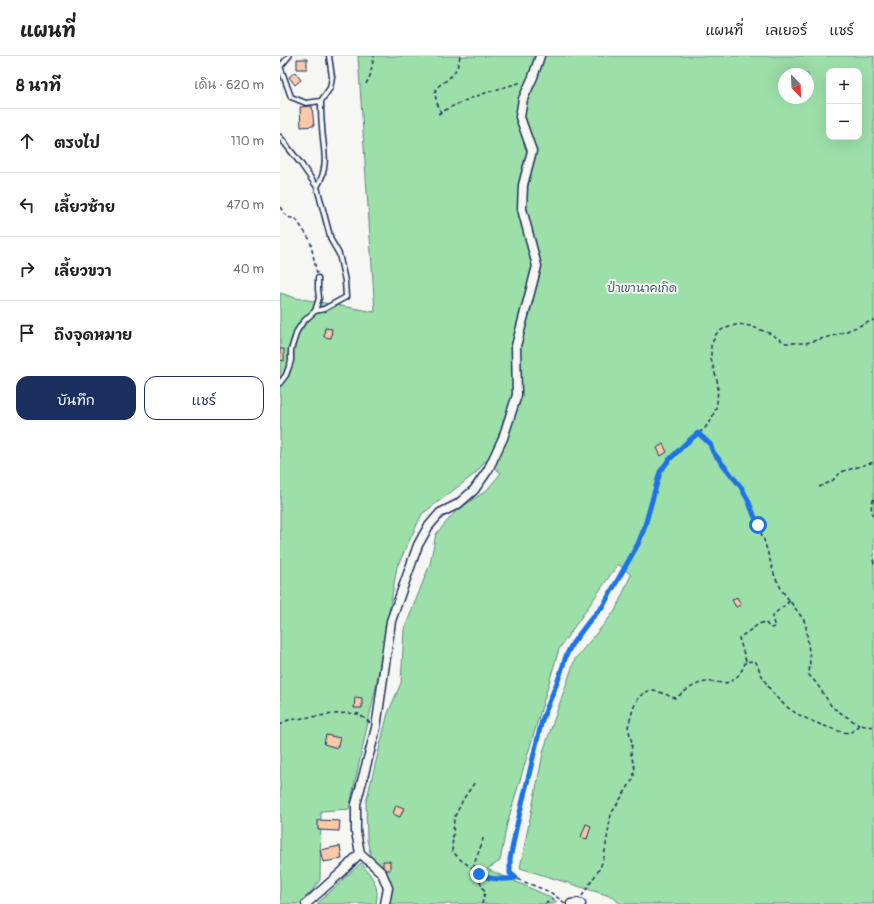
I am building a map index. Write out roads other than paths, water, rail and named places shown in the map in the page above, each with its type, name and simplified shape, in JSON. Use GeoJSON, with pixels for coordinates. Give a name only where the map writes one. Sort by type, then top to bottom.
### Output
{"type":"FeatureCollection","features":[{"type":"Feature","properties":{"kind":"street"},"geometry":{"type":"LineString","coordinates":[[385,904],[388,888],[382,872],[360,853],[356,832],[356,804],[376,728],[391,620],[418,545],[428,527],[440,513],[458,504],[474,490],[488,470],[503,438],[517,395],[516,346],[537,266],[522,209],[523,184],[532,151],[520,117],[523,99],[533,77],[540,56]]}},
{"type":"Feature","properties":{"kind":"street"},"geometry":{"type":"LineString","coordinates":[[306,904],[343,871],[360,853]]}},
{"type":"Feature","properties":{"kind":"lane"},"geometry":{"type":"LineString","coordinates":[[289,56],[280,67],[291,97],[306,103],[321,101]]}},
{"type":"Feature","properties":{"kind":"lane"},"geometry":{"type":"LineString","coordinates":[[317,187],[322,178],[326,156],[322,126],[321,101],[330,88],[332,77],[329,56]]}},
{"type":"Feature","properties":{"kind":"lane"},"geometry":{"type":"LineString","coordinates":[[280,137],[317,187],[331,240],[339,254],[345,281],[346,297],[324,309],[315,311]]}},
{"type":"Feature","properties":{"kind":"lane"},"geometry":{"type":"LineString","coordinates":[[280,383],[286,375],[291,361],[291,350],[298,331],[304,322],[315,311],[319,298],[318,278]]}},
{"type":"Feature","properties":{"kind":"park label","name":"ป่าเขานาคเกิด"},"geometry":{"type":"Point","coordinates":[642,288]}}]}
